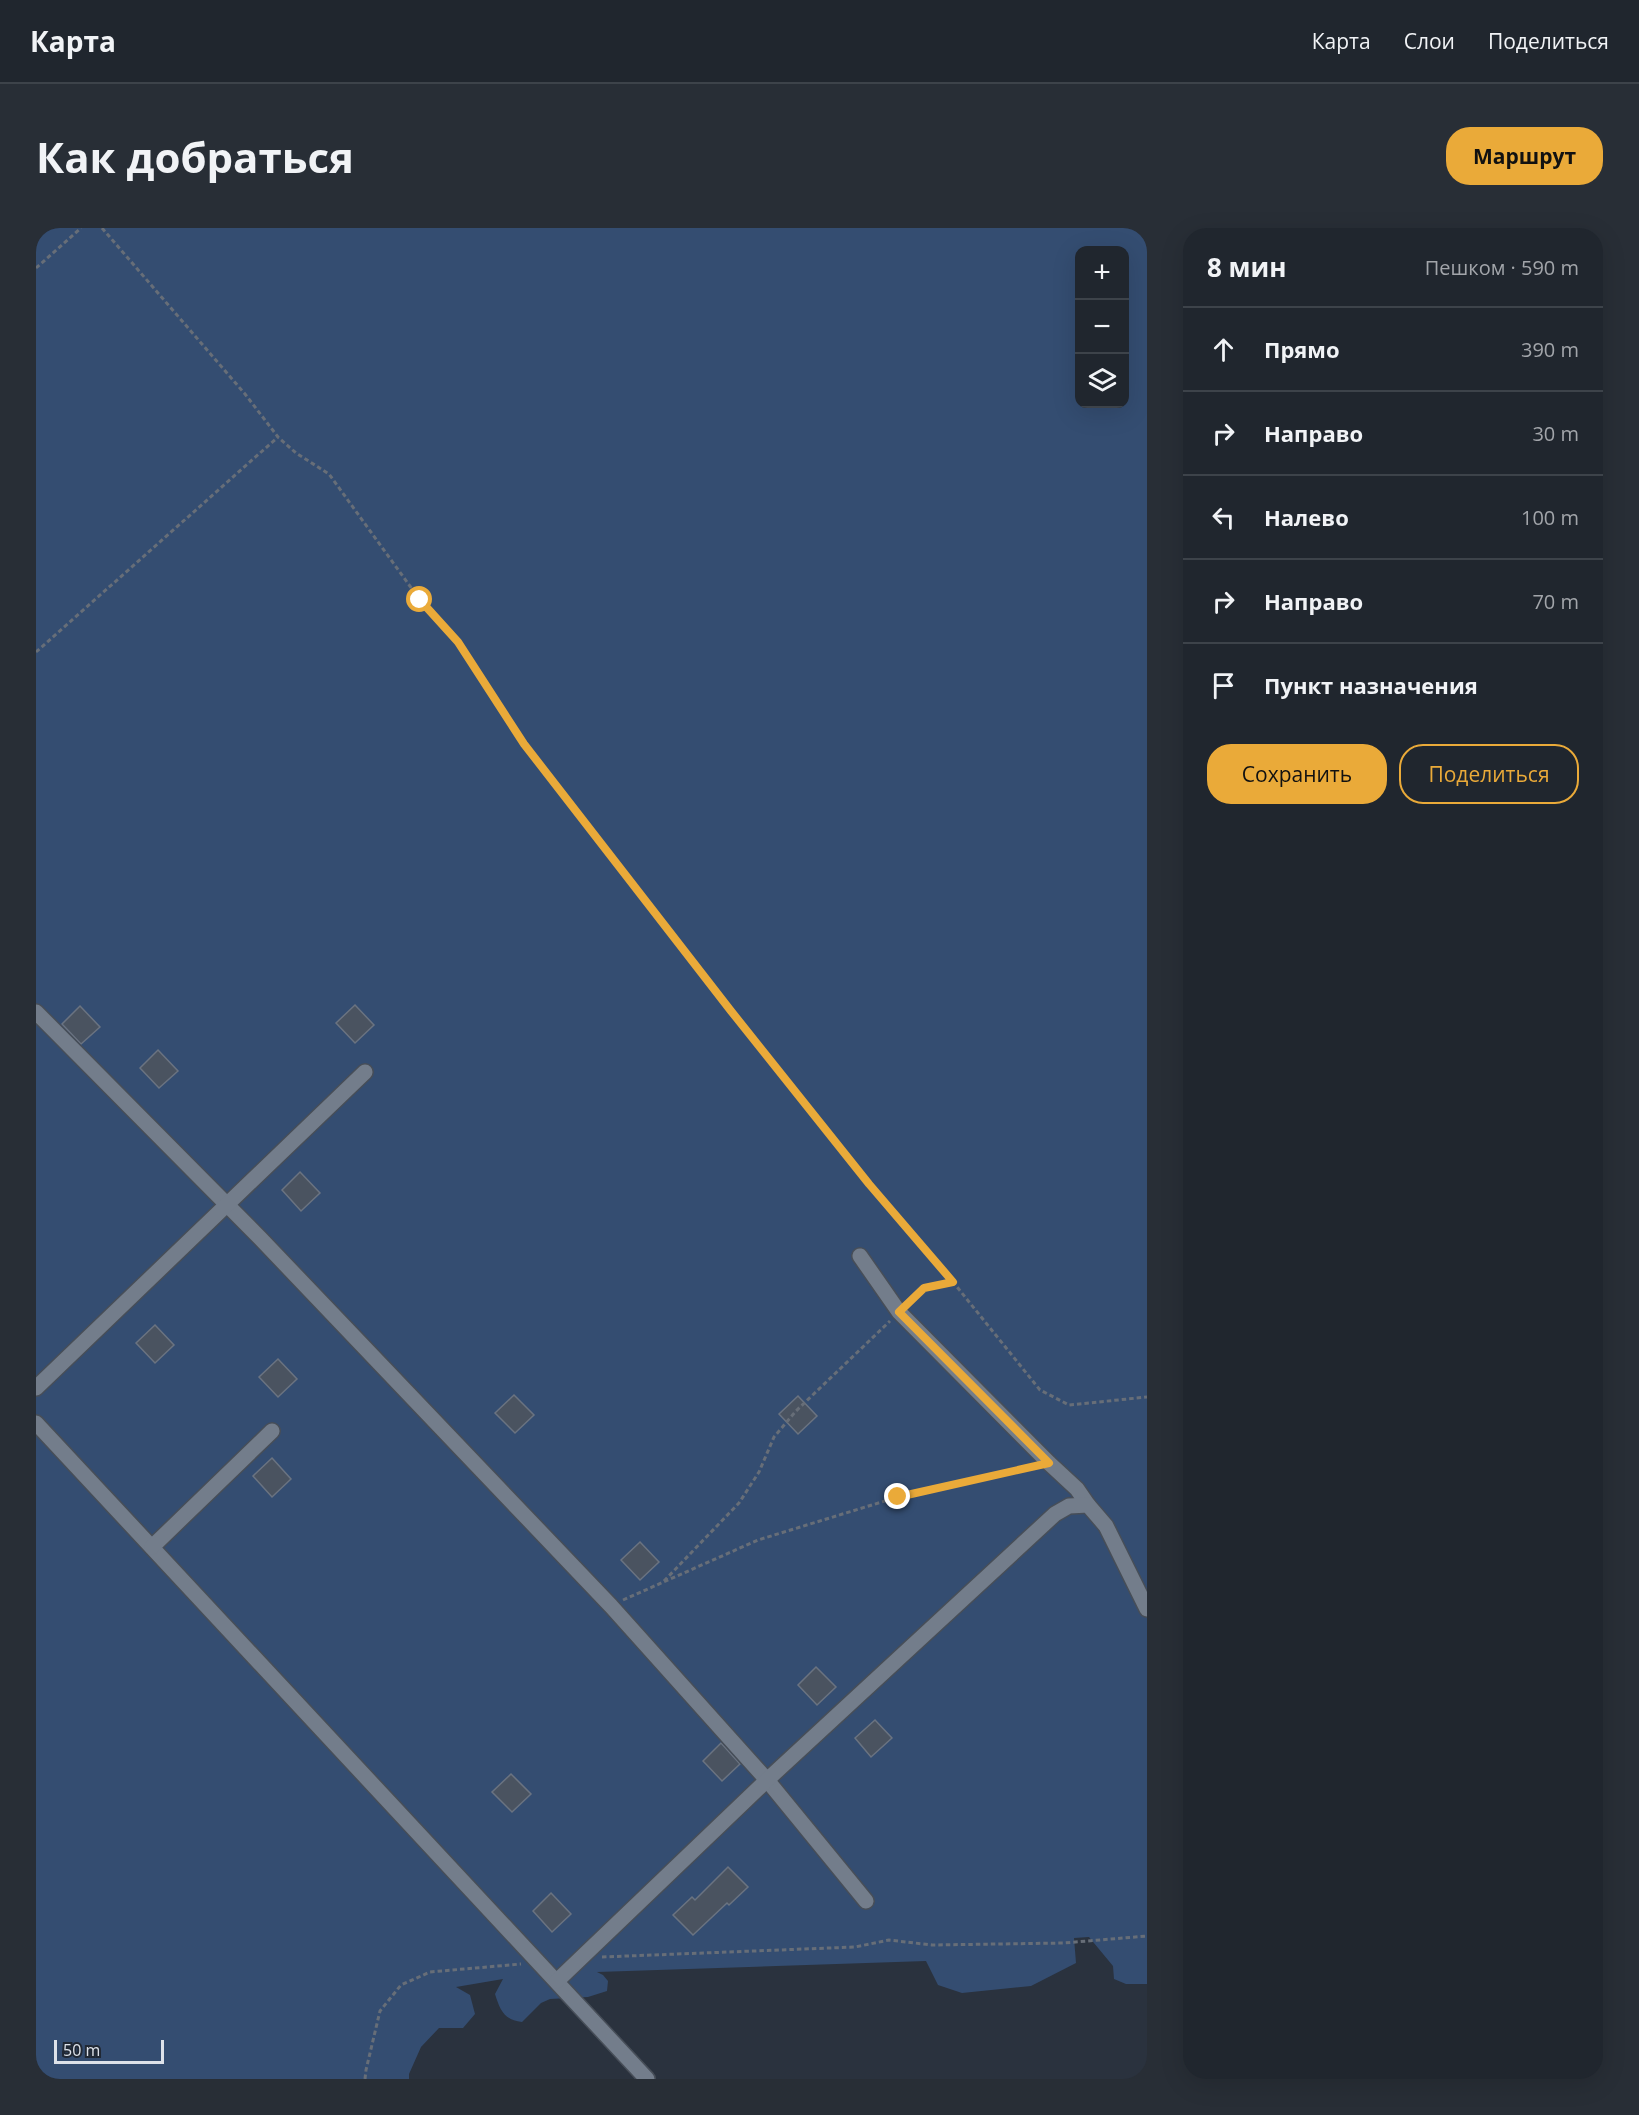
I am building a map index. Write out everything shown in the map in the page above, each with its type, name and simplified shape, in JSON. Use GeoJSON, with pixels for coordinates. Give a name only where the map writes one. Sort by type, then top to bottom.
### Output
{"type":"FeatureCollection","features":[{"type":"Feature","properties":{"kind":"lane"},"geometry":{"type":"LineString","coordinates":[[36,1012],[227,1205],[611,1606],[767,1780],[866,1901]]}},
{"type":"Feature","properties":{"kind":"lane"},"geometry":{"type":"LineString","coordinates":[[36,1388],[365,1072]]}},
{"type":"Feature","properties":{"kind":"lane"},"geometry":{"type":"LineString","coordinates":[[860,1256],[899,1312],[1077,1489],[1106,1526],[1147,1610]]}},
{"type":"Feature","properties":{"kind":"lane"},"geometry":{"type":"LineString","coordinates":[[36,1423],[647,2079]]}},
{"type":"Feature","properties":{"kind":"lane"},"geometry":{"type":"LineString","coordinates":[[152,1547],[272,1431]]}},
{"type":"Feature","properties":{"kind":"lane"},"geometry":{"type":"LineString","coordinates":[[557,1982],[767,1780],[1055,1514],[1069,1506],[1088,1505]]}},
{"type":"Feature","properties":{"kind":"path"},"geometry":{"type":"LineString","coordinates":[[36,268],[81,228]]}},
{"type":"Feature","properties":{"kind":"path"},"geometry":{"type":"LineString","coordinates":[[102,228],[245,394],[278,437],[296,453],[329,474],[420,600],[458,642],[531,754],[854,1166],[953,1282],[1040,1390],[1069,1405],[1147,1397]]}},
{"type":"Feature","properties":{"kind":"path"},"geometry":{"type":"LineString","coordinates":[[36,652],[278,437]]}},
{"type":"Feature","properties":{"kind":"path"},"geometry":{"type":"LineString","coordinates":[[663,1583],[739,1503],[759,1472],[774,1437],[796,1411],[924,1288],[953,1282]]}},
{"type":"Feature","properties":{"kind":"path"},"geometry":{"type":"LineString","coordinates":[[611,1606],[758,1540],[898,1497],[1049,1463]]}},
{"type":"Feature","properties":{"kind":"path"},"geometry":{"type":"LineString","coordinates":[[596,1958],[855,1947],[889,1940],[943,1945],[1064,1942],[1147,1936]]}},
{"type":"Feature","properties":{"kind":"path"},"geometry":{"type":"LineString","coordinates":[[365,2079],[380,2011],[401,1984],[430,1972],[525,1964]]}},
{"type":"Feature","properties":{"kind":"shaded area"},"geometry":{"type":"Polygon","coordinates":[[[36,228],[1147,228],[1147,1984],[1126,1984],[1114,1979],[1113,1966],[1089,1937],[1074,1938],[1076,1963],[1031,1986],[962,1993],[938,1985],[926,1961],[597,1972],[608,1981],[607,1991],[588,1997],[550,1999],[541,2003],[522,2022],[511,2019],[499,2005],[495,1994],[503,1979],[456,1987],[470,1995],[475,2014],[463,2028],[439,2028],[421,2047],[409,2079],[36,2079],[36,228]]]}},
{"type":"Feature","properties":{"kind":"building"},"geometry":{"type":"Polygon","coordinates":[[[355,1005],[374,1025],[355,1043],[336,1023],[355,1005]]]}},
{"type":"Feature","properties":{"kind":"building"},"geometry":{"type":"Polygon","coordinates":[[[80,1006],[100,1027],[81,1044],[62,1024],[80,1006]]]}},
{"type":"Feature","properties":{"kind":"building"},"geometry":{"type":"Polygon","coordinates":[[[158,1050],[178,1071],[159,1088],[140,1068],[158,1050]]]}},
{"type":"Feature","properties":{"kind":"building"},"geometry":{"type":"Polygon","coordinates":[[[300,1172],[320,1193],[301,1211],[282,1190],[300,1172]]]}},
{"type":"Feature","properties":{"kind":"building"},"geometry":{"type":"Polygon","coordinates":[[[155,1325],[174,1345],[155,1363],[136,1343],[155,1325]]]}},
{"type":"Feature","properties":{"kind":"building"},"geometry":{"type":"Polygon","coordinates":[[[278,1359],[297,1379],[278,1397],[259,1377],[278,1359]]]}},
{"type":"Feature","properties":{"kind":"building"},"geometry":{"type":"Polygon","coordinates":[[[514,1395],[534,1415],[515,1433],[495,1413],[514,1395]]]}},
{"type":"Feature","properties":{"kind":"building"},"geometry":{"type":"Polygon","coordinates":[[[798,1396],[817,1416],[798,1434],[779,1414],[798,1396]]]}},
{"type":"Feature","properties":{"kind":"building"},"geometry":{"type":"Polygon","coordinates":[[[272,1458],[291,1479],[272,1497],[253,1476],[272,1458]]]}},
{"type":"Feature","properties":{"kind":"building"},"geometry":{"type":"Polygon","coordinates":[[[640,1542],[659,1562],[640,1580],[621,1560],[640,1542]]]}},
{"type":"Feature","properties":{"kind":"building"},"geometry":{"type":"Polygon","coordinates":[[[816,1667],[836,1687],[817,1705],[798,1685],[816,1667]]]}},
{"type":"Feature","properties":{"kind":"building"},"geometry":{"type":"Polygon","coordinates":[[[875,1720],[892,1738],[871,1757],[855,1738],[875,1720]]]}},
{"type":"Feature","properties":{"kind":"building"},"geometry":{"type":"Polygon","coordinates":[[[721,1743],[740,1764],[722,1781],[703,1761],[721,1743]]]}},
{"type":"Feature","properties":{"kind":"building"},"geometry":{"type":"Polygon","coordinates":[[[511,1774],[531,1794],[512,1812],[492,1792],[511,1774]]]}},
{"type":"Feature","properties":{"kind":"building"},"geometry":{"type":"Polygon","coordinates":[[[728,1867],[748,1887],[693,1935],[673,1915],[692,1897],[695,1900],[728,1867]]]}},
{"type":"Feature","properties":{"kind":"building"},"geometry":{"type":"Polygon","coordinates":[[[551,1893],[571,1914],[552,1932],[533,1911],[551,1893]]]}},
{"type":"Feature","properties":{"kind":"route"},"geometry":{"type":"LineString","coordinates":[[420,600],[458,642],[524,744],[731,1011],[869,1184],[953,1282],[924,1288],[899,1312],[1049,1463],[898,1497]]}}]}
